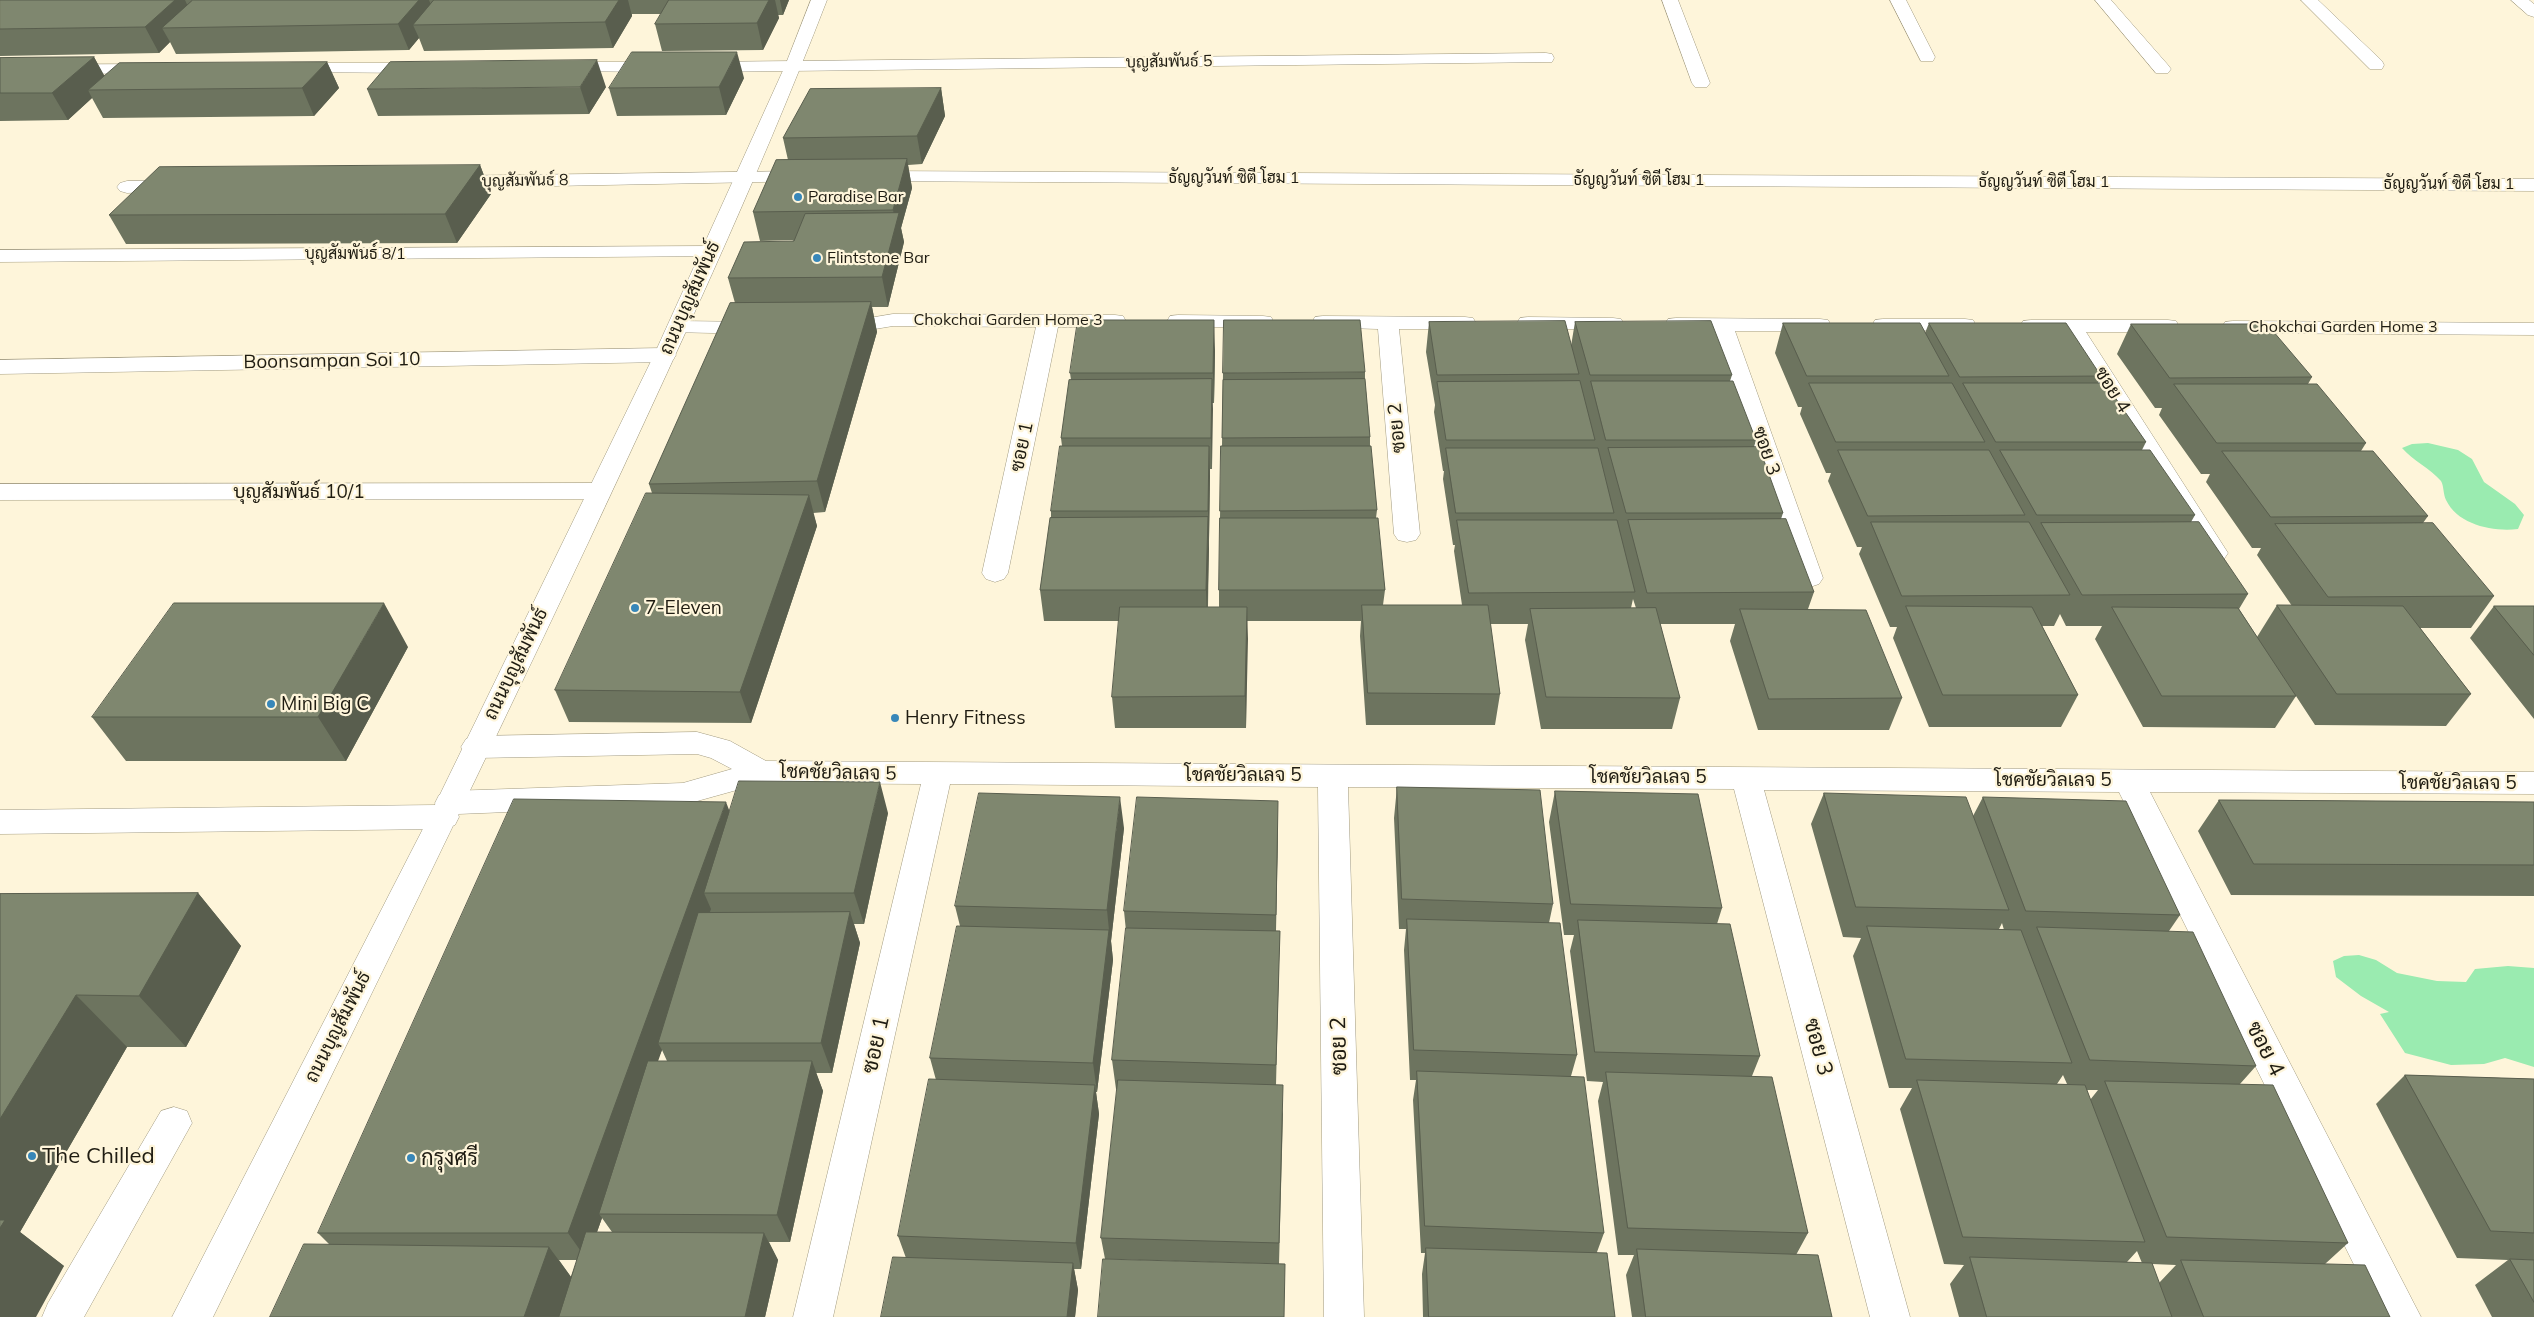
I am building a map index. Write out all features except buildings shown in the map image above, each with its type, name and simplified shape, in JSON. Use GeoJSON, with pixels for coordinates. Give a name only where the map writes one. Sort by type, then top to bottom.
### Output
{"type":"FeatureCollection","features":[{"type":"Feature","properties":{"kind":"street","name":"ถนนบุญสัมพันธ์"},"geometry":{"type":"LineString","coordinates":[[192,1317],[447,810],[665,355],[793,66],[819,0]]}},
{"type":"Feature","properties":{"kind":"street"},"geometry":{"type":"LineString","coordinates":[[1670,0],[1701,83]]}},
{"type":"Feature","properties":{"kind":"street"},"geometry":{"type":"LineString","coordinates":[[1898,0],[1927,57]]}},
{"type":"Feature","properties":{"kind":"street"},"geometry":{"type":"LineString","coordinates":[[2103,0],[2162,69]]}},
{"type":"Feature","properties":{"kind":"street"},"geometry":{"type":"LineString","coordinates":[[2308,0],[2376,66]]}},
{"type":"Feature","properties":{"kind":"street"},"geometry":{"type":"LineString","coordinates":[[2519,0],[2534,12]]}},
{"type":"Feature","properties":{"kind":"street","name":"บุญสัมพันธ์ 5"},"geometry":{"type":"LineString","coordinates":[[545,67],[1546,58]]}},
{"type":"Feature","properties":{"kind":"street"},"geometry":{"type":"LineString","coordinates":[[278,68],[436,68]]}},
{"type":"Feature","properties":{"kind":"street"},"geometry":{"type":"LineString","coordinates":[[0,70],[168,69]]}},
{"type":"Feature","properties":{"kind":"street"},"geometry":{"type":"LineString","coordinates":[[744,177],[827,177]]}},
{"type":"Feature","properties":{"kind":"street","name":"บุญสัมพันธ์ 8"},"geometry":{"type":"LineString","coordinates":[[425,182],[744,177]]}},
{"type":"Feature","properties":{"kind":"street","name":"ธัญญวันท์ ซิตี โฮม 1"},"geometry":{"type":"LineString","coordinates":[[857,177],[2534,185]]}},
{"type":"Feature","properties":{"kind":"street"},"geometry":{"type":"LineString","coordinates":[[127,187],[196,186]]}},
{"type":"Feature","properties":{"kind":"street","name":"บุญสัมพันธ์ 8/1"},"geometry":{"type":"LineString","coordinates":[[0,256],[711,252]]}},
{"type":"Feature","properties":{"kind":"street"},"geometry":{"type":"LineString","coordinates":[[682,318],[762,310]]}},
{"type":"Feature","properties":{"kind":"street"},"geometry":{"type":"LineString","coordinates":[[682,318],[774,328]]}},
{"type":"Feature","properties":{"kind":"street","name":"Chokchai Garden Home 3"},"geometry":{"type":"LineString","coordinates":[[824,320],[840,330],[893,320],[1981,326]]}},
{"type":"Feature","properties":{"kind":"street","name":"ซอย 1"},"geometry":{"type":"LineString","coordinates":[[995,573],[1048,321]]}},
{"type":"Feature","properties":{"kind":"street","name":"ซอย 2"},"geometry":{"type":"LineString","coordinates":[[1388,322],[1407,534]]}},
{"type":"Feature","properties":{"kind":"street","name":"ซอย 3"},"geometry":{"type":"LineString","coordinates":[[1722,324],[1810,578]]}},
{"type":"Feature","properties":{"kind":"street","name":"Chokchai Garden Home 3"},"geometry":{"type":"LineString","coordinates":[[2011,326],[2534,328]]}},
{"type":"Feature","properties":{"kind":"street","name":"ซอย 4"},"geometry":{"type":"LineString","coordinates":[[2071,326],[2228,573]]}},
{"type":"Feature","properties":{"kind":"street","name":"Boonsampan Soi 10"},"geometry":{"type":"LineString","coordinates":[[0,368],[665,355]]}},
{"type":"Feature","properties":{"kind":"street","name":"บุญสัมพันธ์ 10/1"},"geometry":{"type":"LineString","coordinates":[[0,492],[599,491]]}},
{"type":"Feature","properties":{"kind":"street","name":"โชคชัยวิลเลจ 5"},"geometry":{"type":"LineString","coordinates":[[476,747],[697,743],[720,749],[762,772]]}},
{"type":"Feature","properties":{"kind":"street","name":"โชคชัยวิลเลจ 5"},"geometry":{"type":"LineString","coordinates":[[0,822],[447,810],[683,794],[762,772],[2534,783]]}},
{"type":"Feature","properties":{"kind":"street","name":"ซอย 1"},"geometry":{"type":"LineString","coordinates":[[813,1317],[938,774]]}},
{"type":"Feature","properties":{"kind":"street","name":"ซอย 2"},"geometry":{"type":"LineString","coordinates":[[1334,776],[1344,1317]]}},
{"type":"Feature","properties":{"kind":"street","name":"ซอย 3"},"geometry":{"type":"LineString","coordinates":[[1746,778],[1890,1317]]}},
{"type":"Feature","properties":{"kind":"street","name":"ซอย 4"},"geometry":{"type":"LineString","coordinates":[[2129,781],[2400,1317]]}},
{"type":"Feature","properties":{"kind":"street"},"geometry":{"type":"LineString","coordinates":[[62,1317],[174,1123]]}},
{"type":"Feature","properties":{"kind":"shaded area"},"geometry":{"type":"Polygon","coordinates":[[[2428,443],[2458,450],[2472,459],[2484,482],[2515,504],[2524,515],[2518,529],[2487,528],[2459,516],[2445,498],[2441,481],[2402,448],[2412,444],[2428,443]]]}},
{"type":"Feature","properties":{"kind":"shaded area"},"geometry":{"type":"Polygon","coordinates":[[[2359,955],[2376,960],[2397,973],[2437,981],[2466,982],[2475,969],[2508,966],[2534,968],[2534,1067],[2505,1058],[2484,1064],[2451,1065],[2405,1053],[2380,1014],[2389,1012],[2361,996],[2336,977],[2333,961],[2344,956],[2359,955]]]}},
{"type":"Feature","properties":{"kind":"place","name":"Paradise Bar"},"geometry":{"type":"Point","coordinates":[798,197]}},
{"type":"Feature","properties":{"kind":"place","name":"Flintstone Bar"},"geometry":{"type":"Point","coordinates":[817,258]}},
{"type":"Feature","properties":{"kind":"place","name":"7-Eleven"},"geometry":{"type":"Point","coordinates":[635,608]}},
{"type":"Feature","properties":{"kind":"place","name":"Mini Big C"},"geometry":{"type":"Point","coordinates":[271,704]}},
{"type":"Feature","properties":{"kind":"place","name":"Henry Fitness"},"geometry":{"type":"Point","coordinates":[895,718]}},
{"type":"Feature","properties":{"kind":"place","name":"The Chilled"},"geometry":{"type":"Point","coordinates":[32,1156]}},
{"type":"Feature","properties":{"kind":"place","name":"กรุงศรี"},"geometry":{"type":"Point","coordinates":[411,1158]}}]}
